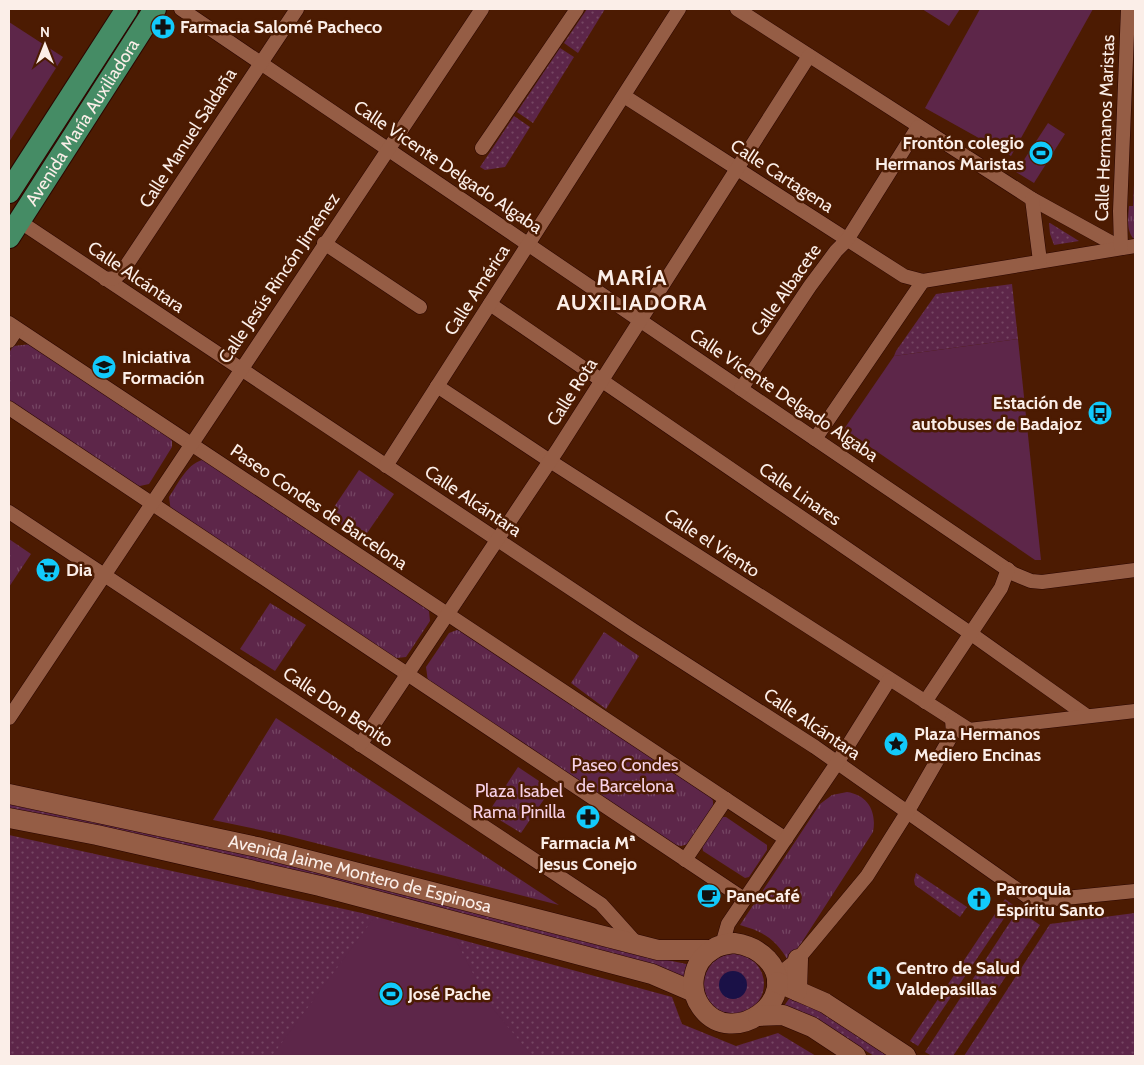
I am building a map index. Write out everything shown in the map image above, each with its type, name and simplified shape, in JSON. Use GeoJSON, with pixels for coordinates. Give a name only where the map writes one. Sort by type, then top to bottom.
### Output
{"type":"FeatureCollection","features":[{"type":"Feature","properties":{"kind":"main road","name":"Avenida María Auxiliadora"},"geometry":{"type":"LineString","coordinates":[[9,192],[127,9]]}},
{"type":"Feature","properties":{"kind":"main road","name":"Avenida María Auxiliadora"},"geometry":{"type":"LineString","coordinates":[[12,225],[155,9]]}},
{"type":"Feature","properties":{"kind":"main road","name":"Avenida Jaime Montero de Espinosa"},"geometry":{"type":"LineString","coordinates":[[9,794],[257,847],[658,950],[716,947]]}},
{"type":"Feature","properties":{"kind":"main road","name":"Avenida Jaime Montero de Espinosa"},"geometry":{"type":"LineString","coordinates":[[9,818],[97,835],[320,886],[652,974],[694,992]]}},
{"type":"Feature","properties":{"kind":"main road"},"geometry":{"type":"LineString","coordinates":[[734,943],[745,945],[756,950],[775,967],[777,979],[776,994],[769,1007],[749,1021],[739,1024],[728,1024],[718,1021],[702,1009],[697,1001],[693,980],[696,968],[702,958],[716,947],[734,943]]}},
{"type":"Feature","properties":{"kind":"main road"},"geometry":{"type":"LineString","coordinates":[[797,991],[798,959]]}},
{"type":"Feature","properties":{"kind":"main road"},"geometry":{"type":"LineString","coordinates":[[777,979],[797,991],[825,1003],[906,1056]]}},
{"type":"Feature","properties":{"kind":"main road"},"geometry":{"type":"LineString","coordinates":[[758,1016],[783,1015],[804,1024],[856,1056]]}},
{"type":"Feature","properties":{"kind":"street","name":"Calle Vicente Delgado Algaba"},"geometry":{"type":"LineString","coordinates":[[181,9],[1021,578],[1042,582],[1135,570]]}},
{"type":"Feature","properties":{"kind":"street","name":"Calle Manuel Saldaña"},"geometry":{"type":"LineString","coordinates":[[106,279],[115,278],[122,272],[297,9]]}},
{"type":"Feature","properties":{"kind":"street","name":"Calle Jesús Rincón Jiménez"},"geometry":{"type":"LineString","coordinates":[[9,718],[387,148],[482,9]]}},
{"type":"Feature","properties":{"kind":"street"},"geometry":{"type":"LineString","coordinates":[[482,148],[577,9]]}},
{"type":"Feature","properties":{"kind":"street","name":"Calle América"},"geometry":{"type":"LineString","coordinates":[[386,466],[679,9]]}},
{"type":"Feature","properties":{"kind":"street"},"geometry":{"type":"LineString","coordinates":[[737,9],[1032,199],[1121,248]]}},
{"type":"Feature","properties":{"kind":"street","name":"Calle Hermanos Maristas"},"geometry":{"type":"LineString","coordinates":[[1121,248],[1120,211],[1130,96],[1131,12]]}},
{"type":"Feature","properties":{"kind":"street","name":"Calle Rota"},"geometry":{"type":"LineString","coordinates":[[360,745],[550,461],[809,56]]}},
{"type":"Feature","properties":{"kind":"street","name":"Calle Cartagena"},"geometry":{"type":"LineString","coordinates":[[624,96],[904,276],[923,280]]}},
{"type":"Feature","properties":{"kind":"street","name":"Calle Albacete"},"geometry":{"type":"LineString","coordinates":[[741,388],[810,286],[836,251],[848,240],[918,127]]}},
{"type":"Feature","properties":{"kind":"street"},"geometry":{"type":"LineString","coordinates":[[1032,199],[1040,261]]}},
{"type":"Feature","properties":{"kind":"street","name":"Calle Alcántara"},"geometry":{"type":"LineString","coordinates":[[12,225],[106,279],[633,630],[815,747],[908,811],[1028,898],[1055,900],[1135,891]]}},
{"type":"Feature","properties":{"kind":"street"},"geometry":{"type":"LineString","coordinates":[[324,243],[420,307]]}},
{"type":"Feature","properties":{"kind":"street"},"geometry":{"type":"LineString","coordinates":[[815,439],[923,280],[1135,246]]}},
{"type":"Feature","properties":{"kind":"street","name":"Calle Linares"},"geometry":{"type":"LineString","coordinates":[[490,304],[970,633],[1087,716]]}},
{"type":"Feature","properties":{"kind":"street","name":"Paseo Condes de Barcelona"},"geometry":{"type":"LineString","coordinates":[[9,341],[13,326],[786,839]]}},
{"type":"Feature","properties":{"kind":"street","name":"Calle el Viento"},"geometry":{"type":"LineString","coordinates":[[437,386],[550,461],[925,702],[952,726],[968,728],[1087,716]]}},
{"type":"Feature","properties":{"kind":"street"},"geometry":{"type":"LineString","coordinates":[[9,408],[744,900]]}},
{"type":"Feature","properties":{"kind":"street","name":"Calle Don Benito"},"geometry":{"type":"LineString","coordinates":[[9,512],[601,904],[638,944]]}},
{"type":"Feature","properties":{"kind":"street"},"geometry":{"type":"LineString","coordinates":[[925,702],[1001,588],[1008,569]]}},
{"type":"Feature","properties":{"kind":"street"},"geometry":{"type":"LineString","coordinates":[[716,947],[728,924],[837,763],[890,680]]}},
{"type":"Feature","properties":{"kind":"street"},"geometry":{"type":"LineString","coordinates":[[1087,716],[1135,711]]}},
{"type":"Feature","properties":{"kind":"street"},"geometry":{"type":"LineString","coordinates":[[777,979],[798,959],[867,876],[908,811],[952,726]]}},
{"type":"Feature","properties":{"kind":"street"},"geometry":{"type":"LineString","coordinates":[[685,860],[726,799]]}},
{"type":"Feature","properties":{"kind":"green space"},"geometry":{"type":"Polygon","coordinates":[[[587,9],[605,9],[578,53],[564,43],[587,9]]]}},
{"type":"Feature","properties":{"kind":"green space"},"geometry":{"type":"Polygon","coordinates":[[[922,9],[960,9],[949,26],[922,9]]]}},
{"type":"Feature","properties":{"kind":"green space"},"geometry":{"type":"Polygon","coordinates":[[[980,9],[1093,9],[1011,156],[925,108],[980,9]]]}},
{"type":"Feature","properties":{"kind":"green space"},"geometry":{"type":"Polygon","coordinates":[[[9,22],[63,57],[9,142],[9,22]]]}},
{"type":"Feature","properties":{"kind":"green space"},"geometry":{"type":"Polygon","coordinates":[[[560,48],[574,57],[533,123],[517,112],[560,48]]]}},
{"type":"Feature","properties":{"kind":"green space"},"geometry":{"type":"Polygon","coordinates":[[[514,116],[530,127],[505,167],[485,170],[480,167],[514,116]]]}},
{"type":"Feature","properties":{"kind":"green space","name":"Frontón colegio Hermanos Maristas"},"geometry":{"type":"Polygon","coordinates":[[[1048,123],[1065,134],[1034,183],[1016,172],[1048,123]]]}},
{"type":"Feature","properties":{"kind":"green space"},"geometry":{"type":"Polygon","coordinates":[[[1135,163],[1135,240],[1130,233],[1128,220],[1129,206],[1133,206],[1135,163]]]}},
{"type":"Feature","properties":{"kind":"green space"},"geometry":{"type":"Polygon","coordinates":[[[1050,223],[1079,241],[1054,245],[1050,223]]]}},
{"type":"Feature","properties":{"kind":"green space"},"geometry":{"type":"Polygon","coordinates":[[[1012,284],[1018,339],[894,356],[936,294],[1012,284]]]}},
{"type":"Feature","properties":{"kind":"green space"},"geometry":{"type":"Polygon","coordinates":[[[1018,339],[1041,560],[1035,560],[844,429],[894,356],[1018,339]]]}},
{"type":"Feature","properties":{"kind":"green space"},"geometry":{"type":"Polygon","coordinates":[[[32,344],[166,433],[172,441],[172,447],[149,484],[140,486],[130,484],[9,404],[9,353],[13,346],[32,344]]]}},
{"type":"Feature","properties":{"kind":"green space"},"geometry":{"type":"Polygon","coordinates":[[[206,459],[422,603],[429,611],[430,621],[406,657],[397,658],[389,656],[171,512],[169,497],[180,480],[194,464],[206,459]]]}},
{"type":"Feature","properties":{"kind":"green space"},"geometry":{"type":"Polygon","coordinates":[[[359,470],[394,494],[363,539],[328,516],[359,470]]]}},
{"type":"Feature","properties":{"kind":"green space"},"geometry":{"type":"Polygon","coordinates":[[[9,539],[31,554],[9,587],[9,539]]]}},
{"type":"Feature","properties":{"kind":"green space"},"geometry":{"type":"Polygon","coordinates":[[[270,603],[306,625],[275,671],[240,649],[270,603]]]}},
{"type":"Feature","properties":{"kind":"green space","name":"Paseo Condes de Barcelona"},"geometry":{"type":"Polygon","coordinates":[[[463,630],[709,793],[713,801],[713,809],[692,843],[681,846],[671,844],[428,682],[426,667],[449,633],[463,630]]]}},
{"type":"Feature","properties":{"kind":"green space"},"geometry":{"type":"Polygon","coordinates":[[[604,632],[639,656],[606,709],[571,683],[604,632]]]}},
{"type":"Feature","properties":{"kind":"green space"},"geometry":{"type":"Polygon","coordinates":[[[276,718],[559,905],[284,835],[213,820],[276,718]]]}},
{"type":"Feature","properties":{"kind":"green space","name":"Plaza Isabel Rama Pinilla"},"geometry":{"type":"Polygon","coordinates":[[[518,767],[551,789],[521,833],[488,813],[518,767]]]}},
{"type":"Feature","properties":{"kind":"green space"},"geometry":{"type":"Polygon","coordinates":[[[847,792],[866,801],[874,818],[873,832],[789,962],[769,938],[740,925],[820,804],[832,795],[847,792]]]}},
{"type":"Feature","properties":{"kind":"green space"},"geometry":{"type":"Polygon","coordinates":[[[9,801],[332,871],[653,957],[691,965],[687,979],[666,969],[9,811],[9,801]]]}},
{"type":"Feature","properties":{"kind":"green space","name":"Paseo Condes de Barcelona"},"geometry":{"type":"Polygon","coordinates":[[[719,817],[726,817],[767,845],[767,850],[749,877],[745,878],[703,851],[702,845],[719,817]]]}},
{"type":"Feature","properties":{"kind":"green space"},"geometry":{"type":"Polygon","coordinates":[[[9,835],[362,913],[672,997],[682,1024],[736,1046],[778,1033],[816,1056],[9,1056],[9,835]]]}},
{"type":"Feature","properties":{"kind":"green space"},"geometry":{"type":"Polygon","coordinates":[[[916,873],[967,907],[960,917],[915,885],[916,873]]]}},
{"type":"Feature","properties":{"kind":"green space"},"geometry":{"type":"Polygon","coordinates":[[[1005,899],[1013,905],[918,1046],[910,1041],[1005,899]]]}},
{"type":"Feature","properties":{"kind":"green space"},"geometry":{"type":"Polygon","coordinates":[[[1018,910],[1040,925],[953,1056],[932,1056],[925,1052],[1018,910]]]}},
{"type":"Feature","properties":{"kind":"green space"},"geometry":{"type":"Polygon","coordinates":[[[1135,913],[1135,1056],[964,1056],[1050,924],[1135,913]]]}},
{"type":"Feature","properties":{"kind":"green space"},"geometry":{"type":"Polygon","coordinates":[[[374,918],[455,939],[489,1004],[532,1056],[272,1056],[374,918]]]}},
{"type":"Feature","properties":{"kind":"green space"},"geometry":{"type":"Polygon","coordinates":[[[734,954],[751,959],[759,967],[764,984],[759,1001],[751,1009],[734,1014],[717,1009],[709,1001],[704,984],[709,967],[717,959],[734,954]]]}},
{"type":"Feature","properties":{"kind":"green space"},"geometry":{"type":"Polygon","coordinates":[[[793,993],[892,1056],[874,1056],[839,1034],[784,1006],[793,993]]]}},
{"type":"Feature","properties":{"kind":"shaded area"},"geometry":{"type":"Polygon","coordinates":[[[733,971],[743,975],[747,985],[743,995],[733,999],[723,995],[719,985],[723,975],[733,971]]]}},
{"type":"Feature","properties":{"kind":"place","name":"Farmacia Salomé Pacheco"},"geometry":{"type":"Point","coordinates":[163,27]}},
{"type":"Feature","properties":{"kind":"place","name":"Frontón colegio Hermanos Maristas"},"geometry":{"type":"Point","coordinates":[1041,153]}},
{"type":"Feature","properties":{"kind":"place","name":"Iniciativa Formación"},"geometry":{"type":"Point","coordinates":[104,367]}},
{"type":"Feature","properties":{"kind":"place","name":"Estación de autobuses de Badajoz"},"geometry":{"type":"Point","coordinates":[1100,413]}},
{"type":"Feature","properties":{"kind":"place","name":"Dia"},"geometry":{"type":"Point","coordinates":[48,570]}},
{"type":"Feature","properties":{"kind":"place","name":"Plaza Hermanos Mediero Encinas"},"geometry":{"type":"Point","coordinates":[896,744]}},
{"type":"Feature","properties":{"kind":"place","name":"Farmacia Mª Jesus Conejo"},"geometry":{"type":"Point","coordinates":[588,817]}},
{"type":"Feature","properties":{"kind":"place","name":"PaneCafé"},"geometry":{"type":"Point","coordinates":[709,896]}},
{"type":"Feature","properties":{"kind":"place","name":"Parroquia Espíritu Santo"},"geometry":{"type":"Point","coordinates":[979,899]}},
{"type":"Feature","properties":{"kind":"place","name":"Centro de Salud Valdepasillas"},"geometry":{"type":"Point","coordinates":[879,978]}},
{"type":"Feature","properties":{"kind":"place","name":"José Pache"},"geometry":{"type":"Point","coordinates":[391,994]}},
{"type":"Feature","properties":{"kind":"district","name":"MARÍA AUXILIADORA"},"geometry":{"type":"Point","coordinates":[632,290]}}]}
